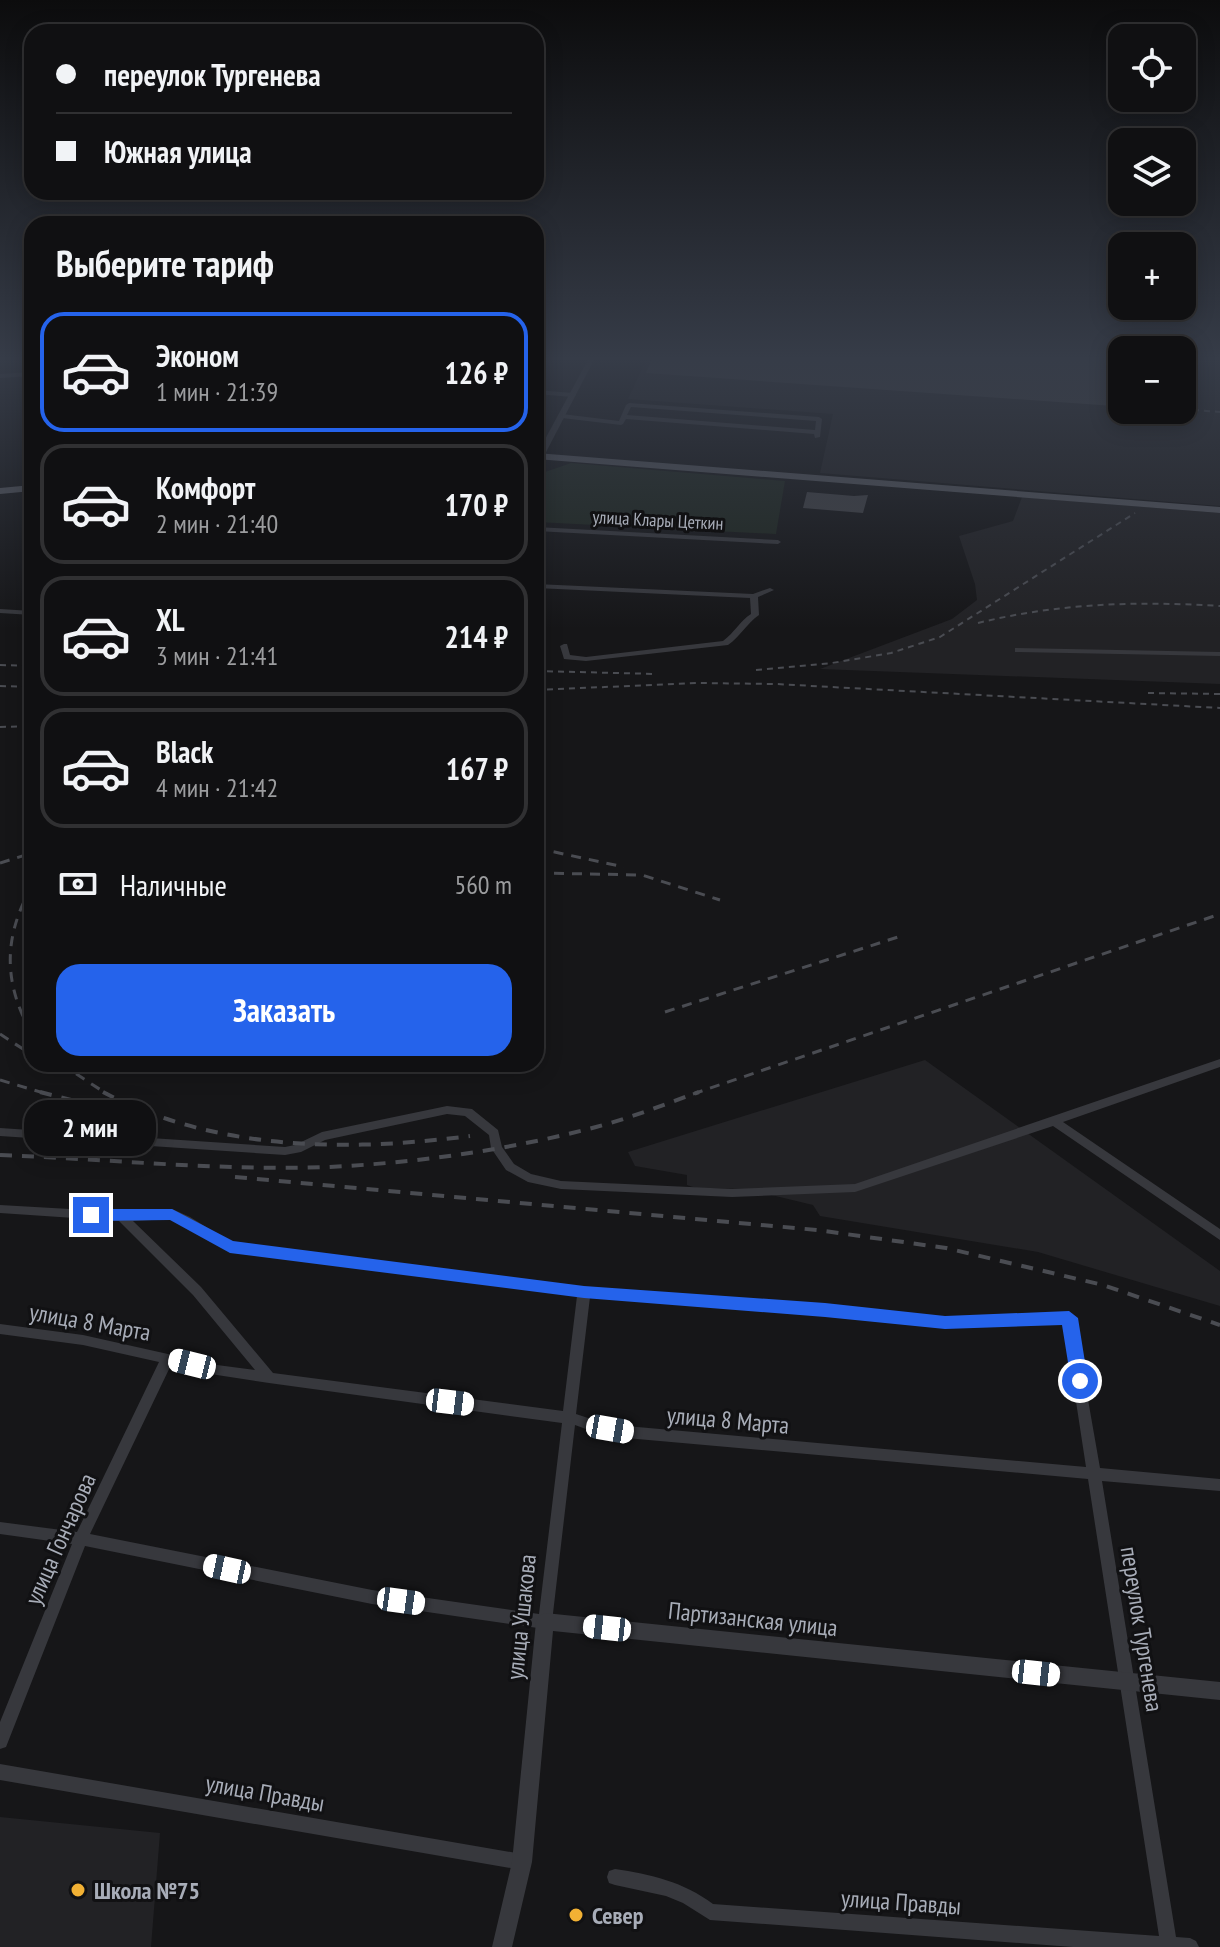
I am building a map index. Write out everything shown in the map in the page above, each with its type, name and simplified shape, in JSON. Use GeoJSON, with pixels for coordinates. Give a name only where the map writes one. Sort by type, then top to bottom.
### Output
{"type":"FeatureCollection","features":[{"type":"Feature","properties":{"kind":"main road"},"geometry":{"type":"LineString","coordinates":[[544,460],[1220,510]]}},
{"type":"Feature","properties":{"kind":"main road"},"geometry":{"type":"LineString","coordinates":[[0,491],[24,489]]}},
{"type":"Feature","properties":{"kind":"street","name":"улица Клары Цеткин"},"geometry":{"type":"LineString","coordinates":[[544,529],[778,542]]}},
{"type":"Feature","properties":{"kind":"street"},"geometry":{"type":"LineString","coordinates":[[544,586],[754,596],[770,590]]}},
{"type":"Feature","properties":{"kind":"street"},"geometry":{"type":"LineString","coordinates":[[564,646],[567,657],[586,659],[725,643],[735,636],[748,618],[755,615],[754,596]]}},
{"type":"Feature","properties":{"kind":"street"},"geometry":{"type":"LineString","coordinates":[[0,611],[24,612]]}},
{"type":"Feature","properties":{"kind":"street"},"geometry":{"type":"LineString","coordinates":[[1018,650],[1220,654]]}},
{"type":"Feature","properties":{"kind":"street"},"geometry":{"type":"LineString","coordinates":[[0,1132],[285,1151],[338,1133],[447,1110],[468,1112],[494,1133],[497,1148],[510,1167],[528,1178],[561,1185],[732,1193],[855,1188],[1220,1063]]}},
{"type":"Feature","properties":{"kind":"street"},"geometry":{"type":"LineString","coordinates":[[1054,1121],[1220,1235]]}},
{"type":"Feature","properties":{"kind":"street"},"geometry":{"type":"LineString","coordinates":[[0,1209],[122,1217],[172,1214],[230,1247],[584,1292]]}},
{"type":"Feature","properties":{"kind":"street"},"geometry":{"type":"LineString","coordinates":[[122,1217],[197,1291],[269,1378]]}},
{"type":"Feature","properties":{"kind":"street","name":"переулок Тургенева"},"geometry":{"type":"LineString","coordinates":[[584,1292],[825,1310],[945,1323],[1069,1318],[1169,1946]]}},
{"type":"Feature","properties":{"kind":"street","name":"улица Ушакова"},"geometry":{"type":"LineString","coordinates":[[502,1947],[522,1862],[545,1622],[584,1292]]}},
{"type":"Feature","properties":{"kind":"street","name":"улица 8 Марта"},"geometry":{"type":"LineString","coordinates":[[0,1329],[83,1340],[269,1378],[570,1418],[594,1426],[693,1439],[1220,1485]]}},
{"type":"Feature","properties":{"kind":"street","name":"улица Гончарова"},"geometry":{"type":"LineString","coordinates":[[0,1741],[81,1539],[168,1358]]}},
{"type":"Feature","properties":{"kind":"street","name":"Партизанская улица"},"geometry":{"type":"LineString","coordinates":[[0,1528],[81,1539],[329,1589],[545,1622],[1220,1691]]}},
{"type":"Feature","properties":{"kind":"street","name":"улица Правды"},"geometry":{"type":"LineString","coordinates":[[0,1772],[522,1862]]}},
{"type":"Feature","properties":{"kind":"street","name":"улица Правды"},"geometry":{"type":"LineString","coordinates":[[615,1877],[674,1889],[692,1897],[710,1912],[1190,1947]]}},
{"type":"Feature","properties":{"kind":"shaded area"},"geometry":{"type":"Polygon","coordinates":[[[826,447],[1220,447],[1220,506],[820,473],[826,447]]]}},
{"type":"Feature","properties":{"kind":"shaded area"},"geometry":{"type":"Polygon","coordinates":[[[571,463],[785,481],[776,534],[544,522],[545,472],[571,463]]]}},
{"type":"Feature","properties":{"kind":"shaded area"},"geometry":{"type":"Polygon","coordinates":[[[1022,497],[1220,513],[1220,684],[820,669],[952,619],[977,600],[975,584],[959,536],[1013,521],[1022,497]]]}},
{"type":"Feature","properties":{"kind":"shaded area"},"geometry":{"type":"Polygon","coordinates":[[[925,1060],[1220,1271],[1220,1306],[1038,1252],[820,1216],[813,1205],[746,1189],[696,1188],[687,1185],[687,1175],[635,1166],[628,1152],[925,1060]]]}},
{"type":"Feature","properties":{"kind":"shaded area","name":"Школа №75"},"geometry":{"type":"Polygon","coordinates":[[[0,1817],[160,1833],[151,1947],[0,1947],[0,1817]]]}},
{"type":"Feature","properties":{"kind":"building"},"geometry":{"type":"Polygon","coordinates":[[[807,492],[868,495],[863,513],[803,508],[807,492]]]}},
{"type":"Feature","properties":{"kind":"railway"},"geometry":{"type":"LineString","coordinates":[[756,670],[832,663],[891,653],[940,637],[1135,513]]}},
{"type":"Feature","properties":{"kind":"railway"},"geometry":{"type":"LineString","coordinates":[[978,623],[1038,611],[1098,605],[1220,606]]}},
{"type":"Feature","properties":{"kind":"railway"},"geometry":{"type":"LineString","coordinates":[[0,665],[24,666]]}},
{"type":"Feature","properties":{"kind":"railway"},"geometry":{"type":"LineString","coordinates":[[544,671],[656,674]]}},
{"type":"Feature","properties":{"kind":"railway"},"geometry":{"type":"LineString","coordinates":[[544,690],[697,683],[776,684],[1220,708]]}},
{"type":"Feature","properties":{"kind":"railway"},"geometry":{"type":"LineString","coordinates":[[0,686],[24,687]]}},
{"type":"Feature","properties":{"kind":"railway"},"geometry":{"type":"LineString","coordinates":[[1148,693],[1220,694]]}},
{"type":"Feature","properties":{"kind":"railway"},"geometry":{"type":"LineString","coordinates":[[0,727],[24,726]]}},
{"type":"Feature","properties":{"kind":"railway"},"geometry":{"type":"LineString","coordinates":[[544,850],[624,867]]}},
{"type":"Feature","properties":{"kind":"railway"},"geometry":{"type":"LineString","coordinates":[[0,863],[24,856]]}},
{"type":"Feature","properties":{"kind":"railway"},"geometry":{"type":"LineString","coordinates":[[544,873],[642,875],[720,900]]}},
{"type":"Feature","properties":{"kind":"railway"},"geometry":{"type":"LineString","coordinates":[[24,901],[16,923],[10,960],[16,997],[24,1019]]}},
{"type":"Feature","properties":{"kind":"railway"},"geometry":{"type":"LineString","coordinates":[[693,1094],[1220,914]]}},
{"type":"Feature","properties":{"kind":"railway"},"geometry":{"type":"LineString","coordinates":[[665,1012],[898,937]]}},
{"type":"Feature","properties":{"kind":"railway"},"geometry":{"type":"LineString","coordinates":[[0,1034],[24,1050]]}},
{"type":"Feature","properties":{"kind":"railway"},"geometry":{"type":"LineString","coordinates":[[73,1072],[106,1093]]}},
{"type":"Feature","properties":{"kind":"railway"},"geometry":{"type":"LineString","coordinates":[[0,1080],[42,1092]]}},
{"type":"Feature","properties":{"kind":"railway"},"geometry":{"type":"LineString","coordinates":[[42,1092],[143,1118]]}},
{"type":"Feature","properties":{"kind":"railway"},"geometry":{"type":"LineString","coordinates":[[42,1092],[47,1094]]}},
{"type":"Feature","properties":{"kind":"railway"},"geometry":{"type":"LineString","coordinates":[[0,1155],[286,1168],[395,1162],[496,1149],[563,1135],[622,1119],[699,1092]]}},
{"type":"Feature","properties":{"kind":"railway"},"geometry":{"type":"LineString","coordinates":[[106,1093],[190,1126],[282,1142],[377,1144],[470,1136]]}},
{"type":"Feature","properties":{"kind":"railway"},"geometry":{"type":"LineString","coordinates":[[235,1177],[817,1230],[946,1248],[1103,1285],[1220,1325]]}},
{"type":"Feature","properties":{"kind":"place","name":"Школа №75"},"geometry":{"type":"Point","coordinates":[78,1890]}},
{"type":"Feature","properties":{"kind":"place","name":"Север"},"geometry":{"type":"Point","coordinates":[576,1915]}},
{"type":"Feature","properties":{"kind":"route"},"geometry":{"type":"LineString","coordinates":[[91,1215],[172,1214],[230,1247],[584,1292],[825,1310],[945,1323],[1069,1318],[1080,1381]]}}]}
